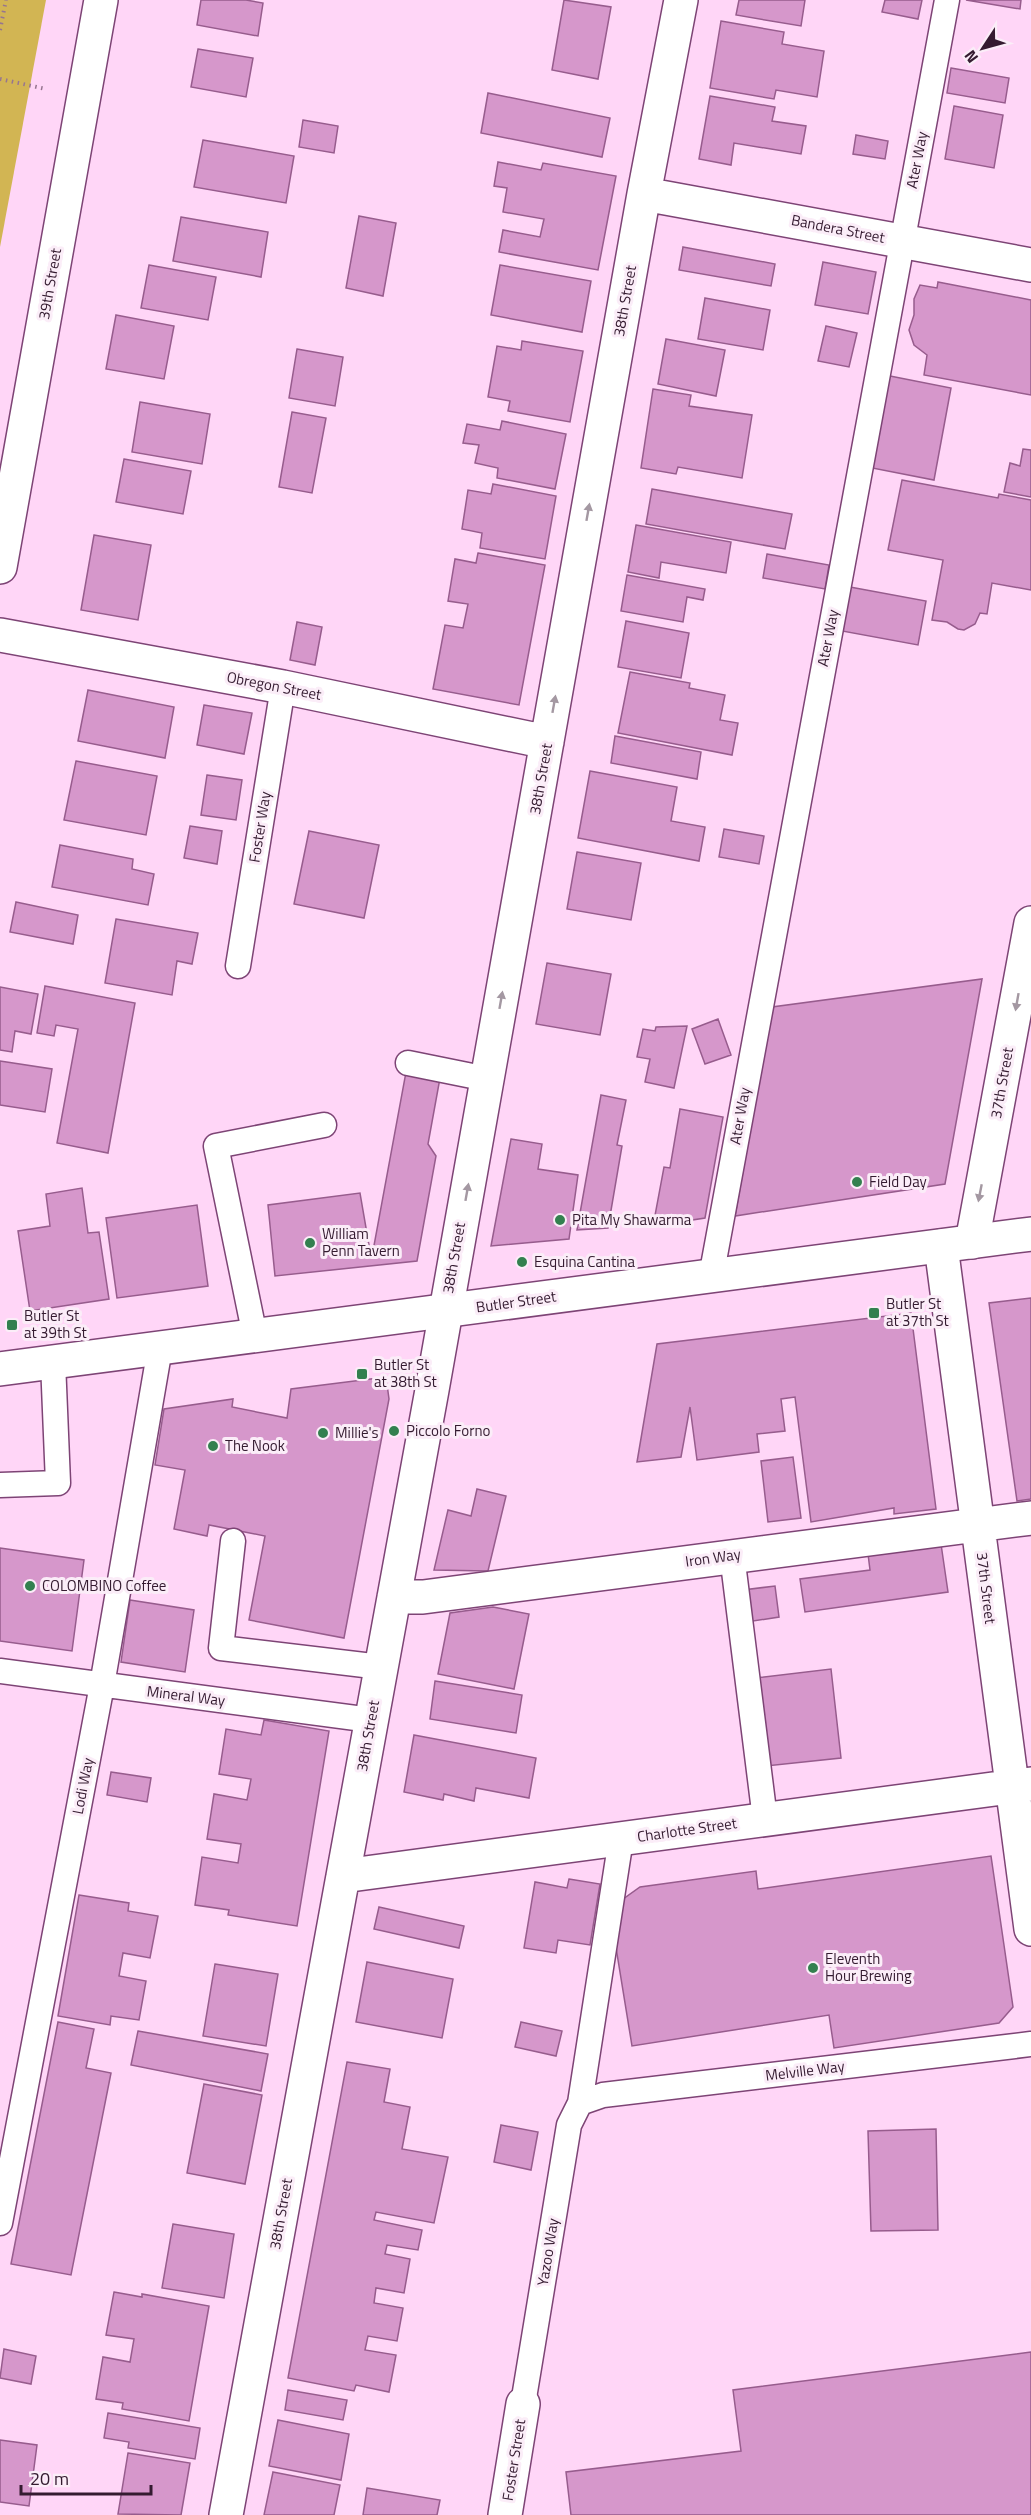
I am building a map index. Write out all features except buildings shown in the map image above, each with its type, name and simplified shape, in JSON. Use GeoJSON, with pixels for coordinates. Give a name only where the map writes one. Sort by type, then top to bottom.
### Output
{"type":"FeatureCollection","features":[{"type":"Feature","properties":{"kind":"street","name":"39th Street"},"geometry":{"type":"LineString","coordinates":[[0,567],[101,0]]}},
{"type":"Feature","properties":{"kind":"street","name":"38th Street"},"geometry":{"type":"LineString","coordinates":[[226,2515],[394,1597],[644,194],[681,0]]}},
{"type":"Feature","properties":{"kind":"street","name":"Bandera Street"},"geometry":{"type":"LineString","coordinates":[[644,194],[1031,265]]}},
{"type":"Feature","properties":{"kind":"street","name":"Obregon Street"},"geometry":{"type":"LineString","coordinates":[[0,635],[283,687],[547,742]]}},
{"type":"Feature","properties":{"kind":"street","name":"37th Street"},"geometry":{"type":"LineString","coordinates":[[1031,923],[956,1244],[978,1525],[1022,1785],[1031,1929]]}},
{"type":"Feature","properties":{"kind":"street","name":"Butler Street"},"geometry":{"type":"LineString","coordinates":[[0,1369],[1031,1234]]}},
{"type":"Feature","properties":{"kind":"street","name":"Iron Way"},"geometry":{"type":"LineString","coordinates":[[394,1597],[423,1597],[732,1555],[1031,1518]]}},
{"type":"Feature","properties":{"kind":"street","name":"Charlotte Street"},"geometry":{"type":"LineString","coordinates":[[343,1876],[1022,1785]]}},
{"type":"Feature","properties":{"kind":"street","name":"Foster Street"},"geometry":{"type":"LineString","coordinates":[[505,2515],[523,2404]]}},
{"type":"Feature","properties":{"kind":"lane","name":"Ater Way"},"geometry":{"type":"LineString","coordinates":[[711,1276],[947,0]]}},
{"type":"Feature","properties":{"kind":"lane","name":"Foster Way"},"geometry":{"type":"LineString","coordinates":[[238,966],[283,687]]}},
{"type":"Feature","properties":{"kind":"lane"},"geometry":{"type":"LineString","coordinates":[[408,1063],[487,1079]]}},
{"type":"Feature","properties":{"kind":"lane"},"geometry":{"type":"LineString","coordinates":[[255,1336],[216,1146],[324,1125]]}},
{"type":"Feature","properties":{"kind":"lane","name":"Lodi Way"},"geometry":{"type":"LineString","coordinates":[[0,2223],[102,1685],[160,1348]]}},
{"type":"Feature","properties":{"kind":"lane"},"geometry":{"type":"LineString","coordinates":[[0,1485],[58,1483],[53,1362]]}},
{"type":"Feature","properties":{"kind":"lane"},"geometry":{"type":"LineString","coordinates":[[233,1541],[221,1648],[381,1667]]}},
{"type":"Feature","properties":{"kind":"lane"},"geometry":{"type":"LineString","coordinates":[[732,1555],[765,1819]]}},
{"type":"Feature","properties":{"kind":"lane","name":"Mineral Way"},"geometry":{"type":"LineString","coordinates":[[0,1671],[371,1720]]}},
{"type":"Feature","properties":{"kind":"lane","name":"Yazoo Way"},"geometry":{"type":"LineString","coordinates":[[523,2404],[569,2125],[580,2103],[621,1839]]}},
{"type":"Feature","properties":{"kind":"lane","name":"Melville Way"},"geometry":{"type":"LineString","coordinates":[[580,2103],[603,2095],[1031,2044]]}},
{"type":"Feature","properties":{"kind":"path"},"geometry":{"type":"LineString","coordinates":[[0,30],[6,0]]}},
{"type":"Feature","properties":{"kind":"path"},"geometry":{"type":"LineString","coordinates":[[0,79],[47,89]]}},
{"type":"Feature","properties":{"kind":"shaded area"},"geometry":{"type":"Polygon","coordinates":[[[0,0],[46,0],[0,247],[0,0]]]}},
{"type":"Feature","properties":{"kind":"place","name":"Field Day"},"geometry":{"type":"Point","coordinates":[857,1182]}},
{"type":"Feature","properties":{"kind":"place","name":"Pita My Shawarma"},"geometry":{"type":"Point","coordinates":[560,1220]}},
{"type":"Feature","properties":{"kind":"place","name":"William Penn Tavern"},"geometry":{"type":"Point","coordinates":[310,1243]}},
{"type":"Feature","properties":{"kind":"place","name":"Esquina Cantina"},"geometry":{"type":"Point","coordinates":[522,1262]}},
{"type":"Feature","properties":{"kind":"place","name":"Butler St at 37th St"},"geometry":{"type":"Point","coordinates":[874,1313]}},
{"type":"Feature","properties":{"kind":"place","name":"Butler St at 39th St"},"geometry":{"type":"Point","coordinates":[12,1325]}},
{"type":"Feature","properties":{"kind":"place","name":"Butler St at 38th St"},"geometry":{"type":"Point","coordinates":[362,1374]}},
{"type":"Feature","properties":{"kind":"place","name":"Piccolo Forno"},"geometry":{"type":"Point","coordinates":[394,1431]}},
{"type":"Feature","properties":{"kind":"place","name":"Millie's"},"geometry":{"type":"Point","coordinates":[323,1433]}},
{"type":"Feature","properties":{"kind":"place","name":"The Nook"},"geometry":{"type":"Point","coordinates":[213,1446]}},
{"type":"Feature","properties":{"kind":"place","name":"COLOMBINO Coffee"},"geometry":{"type":"Point","coordinates":[30,1586]}},
{"type":"Feature","properties":{"kind":"place","name":"Eleventh Hour Brewing"},"geometry":{"type":"Point","coordinates":[813,1968]}}]}
